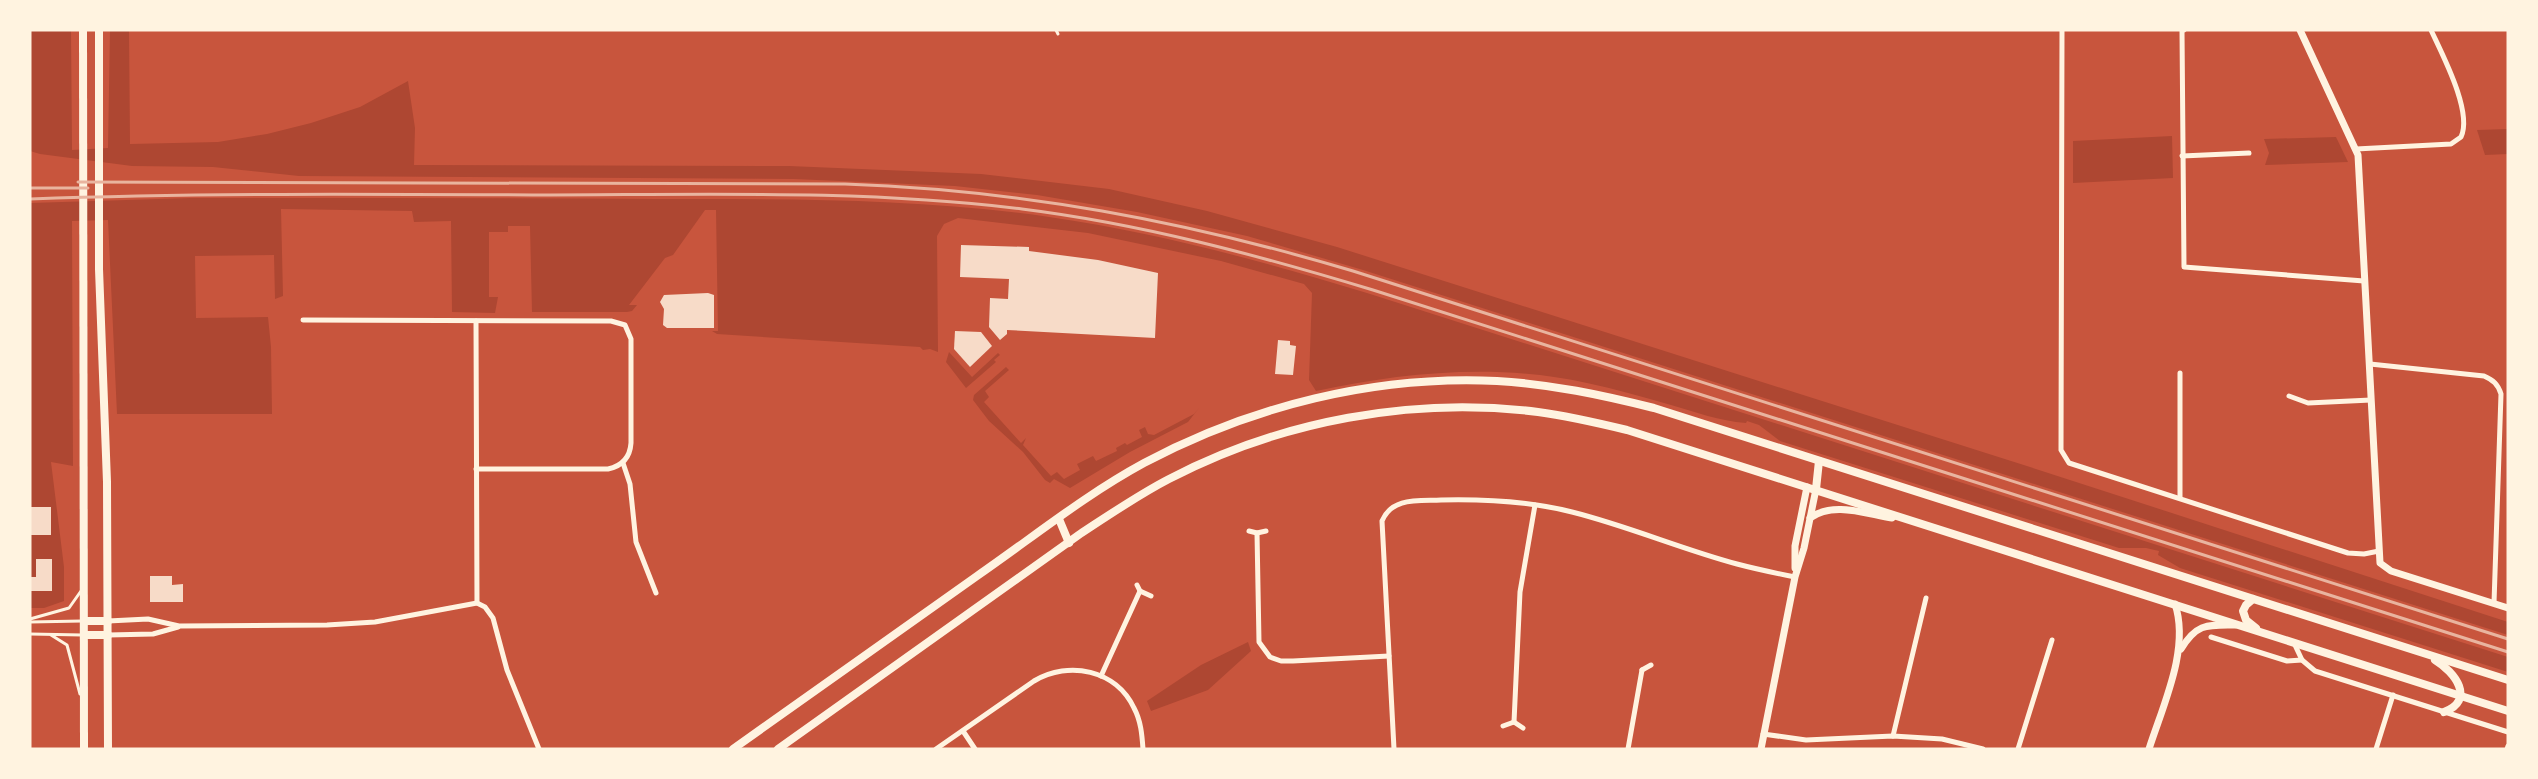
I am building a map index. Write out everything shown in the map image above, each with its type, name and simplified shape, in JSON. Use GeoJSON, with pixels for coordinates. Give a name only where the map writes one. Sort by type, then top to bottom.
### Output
{"type":"FeatureCollection","features":[{"type":"Feature","properties":{"kind":"main road"},"geometry":{"type":"LineString","coordinates":[[84,30],[84,749]]}},
{"type":"Feature","properties":{"kind":"main road"},"geometry":{"type":"LineString","coordinates":[[99,30],[98,220],[107,482],[108,749]]}},
{"type":"Feature","properties":{"kind":"main road"},"geometry":{"type":"LineString","coordinates":[[733,749],[1050,525],[1143,464],[1240,420],[1336,393],[1417,383],[1496,381],[1577,390],[1654,408],[2508,680]]}},
{"type":"Feature","properties":{"kind":"main road"},"geometry":{"type":"LineString","coordinates":[[778,749],[1128,502],[1167,480],[1246,445],[1331,421],[1411,410],[1510,409],[1563,416],[1627,430],[2508,711]]}},
{"type":"Feature","properties":{"kind":"main road"},"geometry":{"type":"LineString","coordinates":[[1812,488],[1819,460]]}},
{"type":"Feature","properties":{"kind":"main road"},"geometry":{"type":"LineString","coordinates":[[1059,519],[1069,543]]}},
{"type":"Feature","properties":{"kind":"main road"},"geometry":{"type":"LineString","coordinates":[[1050,525],[1069,543]]}},
{"type":"Feature","properties":{"kind":"main road"},"geometry":{"type":"LineString","coordinates":[[2253,599],[2244,608],[2244,615],[2253,626],[2266,634]]}},
{"type":"Feature","properties":{"kind":"main road"},"geometry":{"type":"LineString","coordinates":[[84,621],[108,621]]}},
{"type":"Feature","properties":{"kind":"main road"},"geometry":{"type":"LineString","coordinates":[[84,635],[108,635]]}},
{"type":"Feature","properties":{"kind":"main road"},"geometry":{"type":"LineString","coordinates":[[2425,654],[2452,672],[2459,684],[2460,696],[2456,706],[2444,712]]}},
{"type":"Feature","properties":{"kind":"street"},"geometry":{"type":"LineString","coordinates":[[2062,30],[2061,450],[2069,463],[2348,553],[2364,554],[2379,551]]}},
{"type":"Feature","properties":{"kind":"street"},"geometry":{"type":"LineString","coordinates":[[2184,30],[2182,31],[2184,267],[2364,281]]}},
{"type":"Feature","properties":{"kind":"street"},"geometry":{"type":"LineString","coordinates":[[2300,30],[2356,149],[2380,562],[2391,571],[2508,608]]}},
{"type":"Feature","properties":{"kind":"street"},"geometry":{"type":"LineString","coordinates":[[2356,149],[2451,144],[2461,137],[2464,122],[2455,86],[2431,30]]}},
{"type":"Feature","properties":{"kind":"street"},"geometry":{"type":"LineString","coordinates":[[2182,156],[2248,153]]}},
{"type":"Feature","properties":{"kind":"street"},"geometry":{"type":"LineString","coordinates":[[303,320],[611,321],[625,325],[631,339],[632,443],[631,451],[623,463],[608,469],[476,469]]}},
{"type":"Feature","properties":{"kind":"street"},"geometry":{"type":"LineString","coordinates":[[476,321],[477,603]]}},
{"type":"Feature","properties":{"kind":"street"},"geometry":{"type":"LineString","coordinates":[[2370,364],[2484,375],[2499,387],[2494,603]]}},
{"type":"Feature","properties":{"kind":"street"},"geometry":{"type":"LineString","coordinates":[[2180,373],[2180,497]]}},
{"type":"Feature","properties":{"kind":"street"},"geometry":{"type":"LineString","coordinates":[[2289,396],[2308,403],[2371,400]]}},
{"type":"Feature","properties":{"kind":"street"},"geometry":{"type":"LineString","coordinates":[[623,463],[630,484],[636,542],[656,593]]}},
{"type":"Feature","properties":{"kind":"street"},"geometry":{"type":"LineString","coordinates":[[1761,749],[1795,577],[1810,518],[1812,488]]}},
{"type":"Feature","properties":{"kind":"street"},"geometry":{"type":"LineString","coordinates":[[1795,577],[1795,546],[1812,488]]}},
{"type":"Feature","properties":{"kind":"street"},"geometry":{"type":"LineString","coordinates":[[1394,749],[1382,521],[1386,511],[1395,504],[1410,501],[1496,500],[1535,505],[1572,512],[1737,564],[1795,577]]}},
{"type":"Feature","properties":{"kind":"street"},"geometry":{"type":"LineString","coordinates":[[1514,722],[1520,592],[1535,505]]}},
{"type":"Feature","properties":{"kind":"street"},"geometry":{"type":"LineString","coordinates":[[1810,518],[1825,511],[1841,509],[1892,518],[1896,515]]}},
{"type":"Feature","properties":{"kind":"street"},"geometry":{"type":"LineString","coordinates":[[1249,531],[1257,533],[1266,531]]}},
{"type":"Feature","properties":{"kind":"street"},"geometry":{"type":"LineString","coordinates":[[1257,533],[1258,637],[1270,657],[1281,661],[1293,661],[1389,656]]}},
{"type":"Feature","properties":{"kind":"street"},"geometry":{"type":"LineString","coordinates":[[1101,676],[1139,588],[1150,596]]}},
{"type":"Feature","properties":{"kind":"street"},"geometry":{"type":"LineString","coordinates":[[1893,736],[1926,598]]}},
{"type":"Feature","properties":{"kind":"street"},"geometry":{"type":"LineString","coordinates":[[108,621],[148,620],[179,626],[375,622],[477,603],[485,607],[493,618],[507,670],[539,749]]}},
{"type":"Feature","properties":{"kind":"street"},"geometry":{"type":"LineString","coordinates":[[2175,603],[2180,621],[2180,651]]}},
{"type":"Feature","properties":{"kind":"street"},"geometry":{"type":"LineString","coordinates":[[108,635],[153,634],[179,626]]}},
{"type":"Feature","properties":{"kind":"street"},"geometry":{"type":"LineString","coordinates":[[2150,749],[2180,651],[2188,638],[2199,628],[2240,626]]}},
{"type":"Feature","properties":{"kind":"street"},"geometry":{"type":"LineString","coordinates":[[2211,637],[2287,661],[2302,660]]}},
{"type":"Feature","properties":{"kind":"street"},"geometry":{"type":"LineString","coordinates":[[2018,749],[2052,640]]}},
{"type":"Feature","properties":{"kind":"street"},"geometry":{"type":"LineString","coordinates":[[2294,643],[2302,660],[2316,670],[2508,732]]}},
{"type":"Feature","properties":{"kind":"street"},"geometry":{"type":"LineString","coordinates":[[1642,670],[1651,665]]}},
{"type":"Feature","properties":{"kind":"street"},"geometry":{"type":"LineString","coordinates":[[1634,666],[1642,670]]}},
{"type":"Feature","properties":{"kind":"street"},"geometry":{"type":"LineString","coordinates":[[936,749],[1045,674],[1071,669],[1087,671],[1115,684],[1131,703],[1141,728],[1143,749]]}},
{"type":"Feature","properties":{"kind":"street"},"geometry":{"type":"LineString","coordinates":[[1628,749],[1642,670]]}},
{"type":"Feature","properties":{"kind":"street"},"geometry":{"type":"LineString","coordinates":[[2376,749],[2393,695]]}},
{"type":"Feature","properties":{"kind":"street"},"geometry":{"type":"LineString","coordinates":[[1503,726],[1514,722]]}},
{"type":"Feature","properties":{"kind":"street"},"geometry":{"type":"LineString","coordinates":[[1514,722],[1523,728]]}},
{"type":"Feature","properties":{"kind":"street"},"geometry":{"type":"LineString","coordinates":[[963,731],[975,749]]}},
{"type":"Feature","properties":{"kind":"street"},"geometry":{"type":"LineString","coordinates":[[1763,734],[1806,740],[1893,736],[1942,739],[1983,749]]}},
{"type":"Feature","properties":{"kind":"lane"},"geometry":{"type":"LineString","coordinates":[[30,620],[69,608],[84,587]]}},
{"type":"Feature","properties":{"kind":"lane"},"geometry":{"type":"LineString","coordinates":[[30,620],[84,621]]}},
{"type":"Feature","properties":{"kind":"lane"},"geometry":{"type":"LineString","coordinates":[[30,634],[84,635]]}},
{"type":"Feature","properties":{"kind":"lane"},"geometry":{"type":"LineString","coordinates":[[51,635],[67,645],[84,713]]}},
{"type":"Feature","properties":{"kind":"shaded area"},"geometry":{"type":"Polygon","coordinates":[[[30,30],[71,30],[72,150],[108,148],[110,30],[129,30],[130,144],[218,142],[267,134],[360,107],[408,81],[415,128],[414,165],[789,166],[981,174],[1109,189],[1207,211],[1337,247],[2030,467],[2508,622],[2508,635],[1363,270],[1247,236],[1137,212],[1037,195],[955,186],[794,179],[299,176],[213,167],[132,166],[40,154],[30,151],[30,30]]]}},
{"type":"Feature","properties":{"kind":"shaded area"},"geometry":{"type":"Polygon","coordinates":[[[2508,129],[2508,154],[2485,155],[2477,130],[2508,129]]]}},
{"type":"Feature","properties":{"kind":"shaded area"},"geometry":{"type":"Polygon","coordinates":[[[2172,136],[2173,178],[2073,183],[2073,141],[2172,136]]]}},
{"type":"Feature","properties":{"kind":"shaded area"},"geometry":{"type":"Polygon","coordinates":[[[2336,137],[2348,162],[2265,165],[2269,153],[2264,139],[2336,137]]]}},
{"type":"Feature","properties":{"kind":"shaded area"},"geometry":{"type":"Polygon","coordinates":[[[191,198],[852,201],[1000,211],[1131,231],[1249,259],[1367,293],[2508,657],[2508,672],[2180,568],[2158,555],[2159,551],[2146,548],[2119,548],[1780,441],[1759,425],[1747,421],[1746,423],[1736,422],[1717,418],[1598,385],[1520,373],[1451,372],[1383,379],[1316,391],[1309,380],[1312,293],[1304,284],[1221,261],[1088,233],[958,218],[944,224],[937,236],[938,352],[930,349],[923,350],[920,347],[717,334],[712,331],[718,331],[716,210],[705,210],[673,255],[665,258],[629,305],[637,305],[632,311],[627,312],[532,312],[530,226],[508,226],[508,232],[489,232],[489,297],[498,297],[495,313],[452,312],[451,221],[414,222],[412,211],[281,209],[283,296],[275,299],[274,255],[195,256],[196,318],[268,317],[272,414],[117,414],[108,220],[72,221],[73,466],[51,462],[64,567],[64,601],[44,608],[30,608],[30,203],[191,198]]]}},
{"type":"Feature","properties":{"kind":"shaded area"},"geometry":{"type":"Polygon","coordinates":[[[949,352],[972,377],[998,353],[1000,355],[994,360],[996,362],[966,388],[946,362],[949,352]]]}},
{"type":"Feature","properties":{"kind":"shaded area"},"geometry":{"type":"Polygon","coordinates":[[[1006,367],[1009,370],[985,391],[989,397],[984,402],[1021,443],[1026,438],[1023,445],[1051,476],[1057,472],[1064,479],[1080,470],[1077,464],[1093,456],[1096,461],[1117,451],[1116,448],[1125,443],[1127,445],[1142,437],[1139,430],[1145,427],[1148,434],[1154,435],[1194,414],[1199,408],[1188,422],[1130,452],[1070,488],[1054,479],[1050,483],[1045,480],[1023,452],[989,421],[973,400],[974,395],[1006,367]]]}},
{"type":"Feature","properties":{"kind":"shaded area"},"geometry":{"type":"Polygon","coordinates":[[[1248,642],[1251,651],[1208,690],[1151,711],[1147,701],[1201,665],[1248,642]]]}},
{"type":"Feature","properties":{"kind":"building"},"geometry":{"type":"Polygon","coordinates":[[[961,245],[1029,247],[1029,251],[1098,260],[1158,273],[1155,338],[1007,330],[1007,334],[1000,340],[989,327],[990,298],[1008,299],[1009,279],[960,277],[961,245]]]}},
{"type":"Feature","properties":{"kind":"building"},"geometry":{"type":"Polygon","coordinates":[[[708,293],[714,295],[714,328],[667,328],[663,325],[664,309],[660,302],[664,295],[708,293]]]}},
{"type":"Feature","properties":{"kind":"building"},"geometry":{"type":"Polygon","coordinates":[[[955,331],[981,332],[992,346],[970,367],[954,349],[955,331]]]}},
{"type":"Feature","properties":{"kind":"building"},"geometry":{"type":"Polygon","coordinates":[[[1278,340],[1290,341],[1290,345],[1296,346],[1293,375],[1275,374],[1278,340]]]}},
{"type":"Feature","properties":{"kind":"building"},"geometry":{"type":"Polygon","coordinates":[[[30,507],[51,507],[51,535],[30,535],[30,507]]]}},
{"type":"Feature","properties":{"kind":"building"},"geometry":{"type":"Polygon","coordinates":[[[36,559],[52,559],[52,591],[30,591],[30,577],[36,577],[36,559]]]}},
{"type":"Feature","properties":{"kind":"building"},"geometry":{"type":"Polygon","coordinates":[[[150,576],[172,576],[172,585],[183,584],[183,602],[150,602],[150,576]]]}},
{"type":"Feature","properties":{"kind":"railway"},"geometry":{"type":"LineString","coordinates":[[78,182],[845,184],[975,193],[1102,211],[1228,237],[1353,271],[2508,639]]}},
{"type":"Feature","properties":{"kind":"railway"},"geometry":{"type":"LineString","coordinates":[[30,188],[88,188]]}},
{"type":"Feature","properties":{"kind":"railway"},"geometry":{"type":"LineString","coordinates":[[30,199],[282,194],[778,194],[900,198],[961,203],[1022,209],[1111,223],[1243,253],[1373,290],[2508,652]]}}]}
